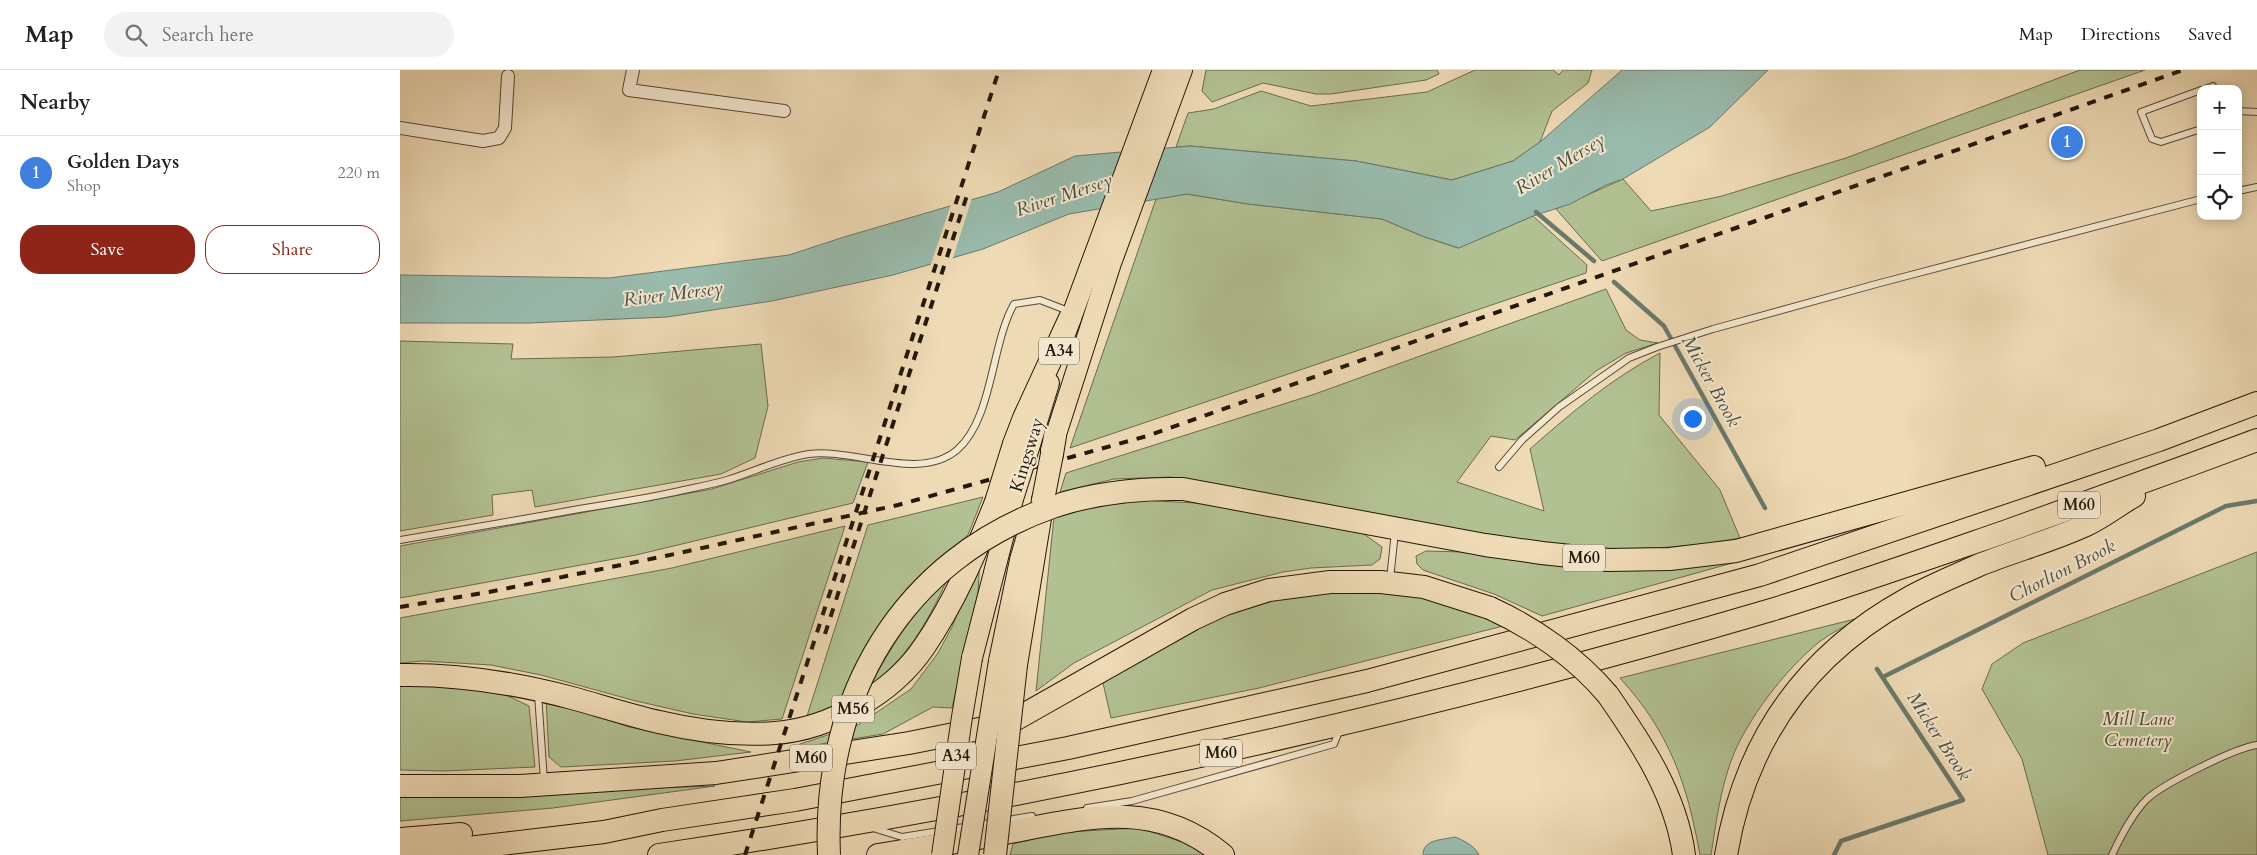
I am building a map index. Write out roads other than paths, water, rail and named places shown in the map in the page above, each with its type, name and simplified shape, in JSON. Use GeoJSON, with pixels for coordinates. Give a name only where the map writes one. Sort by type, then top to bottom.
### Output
{"type":"FeatureCollection","features":[{"type":"Feature","properties":{"kind":"highway","name":"Kingsway"},"geometry":{"type":"LineString","coordinates":[[1161,100],[1163,70]]}},
{"type":"Feature","properties":{"kind":"highway","name":"Kingsway"},"geometry":{"type":"LineString","coordinates":[[1053,448],[1102,260],[1161,100],[1182,70]]}},
{"type":"Feature","properties":{"kind":"highway","name":"Kingsway"},"geometry":{"type":"LineString","coordinates":[[1070,315],[1102,260]]}},
{"type":"Feature","properties":{"kind":"highway"},"geometry":{"type":"LineString","coordinates":[[1005,501],[1021,446],[1024,418],[1070,315]]}},
{"type":"Feature","properties":{"kind":"highway","name":"M60"},"geometry":{"type":"LineString","coordinates":[[408,855],[604,832],[662,820],[795,800],[1068,748],[1367,681],[1760,575],[2159,440],[2257,403]]}},
{"type":"Feature","properties":{"kind":"highway","name":"M60"},"geometry":{"type":"LineString","coordinates":[[829,855],[829,799],[833,768],[843,729],[870,659],[901,612],[942,570],[971,548],[1008,525],[1031,514],[1069,501],[1132,489],[1182,490],[1209,493],[1485,545],[1608,560],[1670,559],[1746,548],[2048,462],[2159,440]]}},
{"type":"Feature","properties":{"kind":"highway","name":"M60"},"geometry":{"type":"LineString","coordinates":[[659,855],[795,835],[1074,784],[1342,725],[1561,670],[1773,609],[1901,568],[2173,472],[2257,440]]}},
{"type":"Feature","properties":{"kind":"highway"},"geometry":{"type":"LineString","coordinates":[[995,855],[1008,663],[1040,501],[1053,448]]}},
{"type":"Feature","properties":{"kind":"highway","name":"M60"},"geometry":{"type":"LineString","coordinates":[[1726,855],[1729,834],[1747,777],[1771,725],[1803,682],[1837,648],[1876,617],[1908,598],[1980,565],[2086,525],[2173,472]]}},
{"type":"Feature","properties":{"kind":"highway","name":"Kingsway"},"geometry":{"type":"LineString","coordinates":[[942,855],[972,658],[1005,501]]}},
{"type":"Feature","properties":{"kind":"highway","name":"M56"},"geometry":{"type":"LineString","coordinates":[[400,675],[467,678],[537,690],[660,722],[719,733],[777,733],[805,728],[836,718],[864,703],[890,684],[924,647],[956,594],[984,532],[1005,501]]}},
{"type":"Feature","properties":{"kind":"highway","name":"M60"},"geometry":{"type":"LineString","coordinates":[[400,786],[545,784],[716,773],[909,743],[1009,723],[1168,632],[1233,601],[1269,590],[1298,585],[1338,581],[1389,583],[1424,587],[1490,608],[1528,627],[1595,680],[1634,730],[1655,767],[1672,810],[1684,855]]}},
{"type":"Feature","properties":{"kind":"highway","name":"A34"},"geometry":{"type":"LineString","coordinates":[[968,855],[1008,663]]}},
{"type":"Feature","properties":{"kind":"highway"},"geometry":{"type":"LineString","coordinates":[[878,855],[1076,819],[1117,816],[1149,818],[1182,828],[1204,840],[1223,855]]}},
{"type":"Feature","properties":{"kind":"highway","name":"M60"},"geometry":{"type":"LineString","coordinates":[[400,839],[543,826],[602,817],[662,820]]}},
{"type":"Feature","properties":{"kind":"street"},"geometry":{"type":"LineString","coordinates":[[633,70],[629,90],[784,111]]}},
{"type":"Feature","properties":{"kind":"street"},"geometry":{"type":"LineString","coordinates":[[400,128],[482,141],[499,138],[505,128],[508,76]]}},
{"type":"Feature","properties":{"kind":"lane"},"geometry":{"type":"LineString","coordinates":[[2197,91],[2141,112],[2152,139],[2161,142],[2198,130]]}},
{"type":"Feature","properties":{"kind":"lane"},"geometry":{"type":"LineString","coordinates":[[2242,111],[2257,112]]}},
{"type":"Feature","properties":{"kind":"lane"},"geometry":{"type":"LineString","coordinates":[[2242,190],[2257,186]]}},
{"type":"Feature","properties":{"kind":"lane"},"geometry":{"type":"LineString","coordinates":[[1500,467],[1522,440],[1559,407],[1629,358],[1657,347],[1713,328],[2197,200]]}},
{"type":"Feature","properties":{"kind":"lane"},"geometry":{"type":"LineString","coordinates":[[400,540],[666,494],[726,481],[810,454],[840,454],[900,464],[921,464],[942,458],[958,448],[977,419],[997,357],[1005,320],[1014,304],[1040,300],[1070,315]]}},
{"type":"Feature","properties":{"kind":"lane"},"geometry":{"type":"LineString","coordinates":[[1389,583],[1396,528]]}},
{"type":"Feature","properties":{"kind":"lane"},"geometry":{"type":"LineString","coordinates":[[537,690],[545,784]]}},
{"type":"Feature","properties":{"kind":"lane"},"geometry":{"type":"LineString","coordinates":[[1084,808],[1132,801],[1334,744],[1342,725]]}},
{"type":"Feature","properties":{"kind":"lane"},"geometry":{"type":"LineString","coordinates":[[2112,855],[2120,837],[2147,799],[2222,756],[2257,746]]}},
{"type":"Feature","properties":{"kind":"lane"},"geometry":{"type":"LineString","coordinates":[[859,823],[902,837],[1036,816]]}},
{"type":"Feature","properties":{"kind":"water","name":"River Mersey"},"geometry":{"type":"Polygon","coordinates":[[[1622,70],[1768,70],[1710,127],[1623,179],[1606,185],[1570,204],[1533,216],[1459,248],[1422,236],[1382,219],[1248,204],[1187,194],[1069,214],[983,249],[893,275],[772,301],[667,317],[529,323],[400,323],[400,275],[609,278],[789,255],[998,192],[1075,156],[1190,146],[1356,161],[1452,180],[1513,161],[1540,142],[1622,70]]]}},
{"type":"Feature","properties":{"kind":"water"},"geometry":{"type":"Polygon","coordinates":[[[1455,837],[1472,846],[1479,855],[1423,855],[1426,846],[1430,843],[1455,837]]]}},
{"type":"Feature","properties":{"kind":"waterway","name":"Micker Brook"},"geometry":{"type":"LineString","coordinates":[[1536,212],[1594,261]]}},
{"type":"Feature","properties":{"kind":"waterway","name":"Micker Brook"},"geometry":{"type":"LineString","coordinates":[[1614,282],[1664,326],[1765,508]]}},
{"type":"Feature","properties":{"kind":"waterway","name":"Chorlton Brook"},"geometry":{"type":"LineString","coordinates":[[1883,677],[2226,506],[2257,501]]}},
{"type":"Feature","properties":{"kind":"waterway","name":"Micker Brook"},"geometry":{"type":"LineString","coordinates":[[1834,855],[1841,841],[1963,800],[1877,669]]}},
{"type":"Feature","properties":{"kind":"railway"},"geometry":{"type":"LineString","coordinates":[[745,855],[999,70]]}},
{"type":"Feature","properties":{"kind":"railway"},"geometry":{"type":"LineString","coordinates":[[400,607],[489,592],[670,555],[898,505],[1147,436],[2183,70]]}},
{"type":"Feature","properties":{"kind":"railway"},"geometry":{"type":"LineString","coordinates":[[825,634],[969,189]]}},
{"type":"Feature","properties":{"kind":"place","name":"Golden Days"},"geometry":{"type":"Point","coordinates":[2067,142]}},
{"type":"Feature","properties":{"kind":"park label","name":"Mill Lane Cemetery"},"geometry":{"type":"Point","coordinates":[2138,730]}}]}
